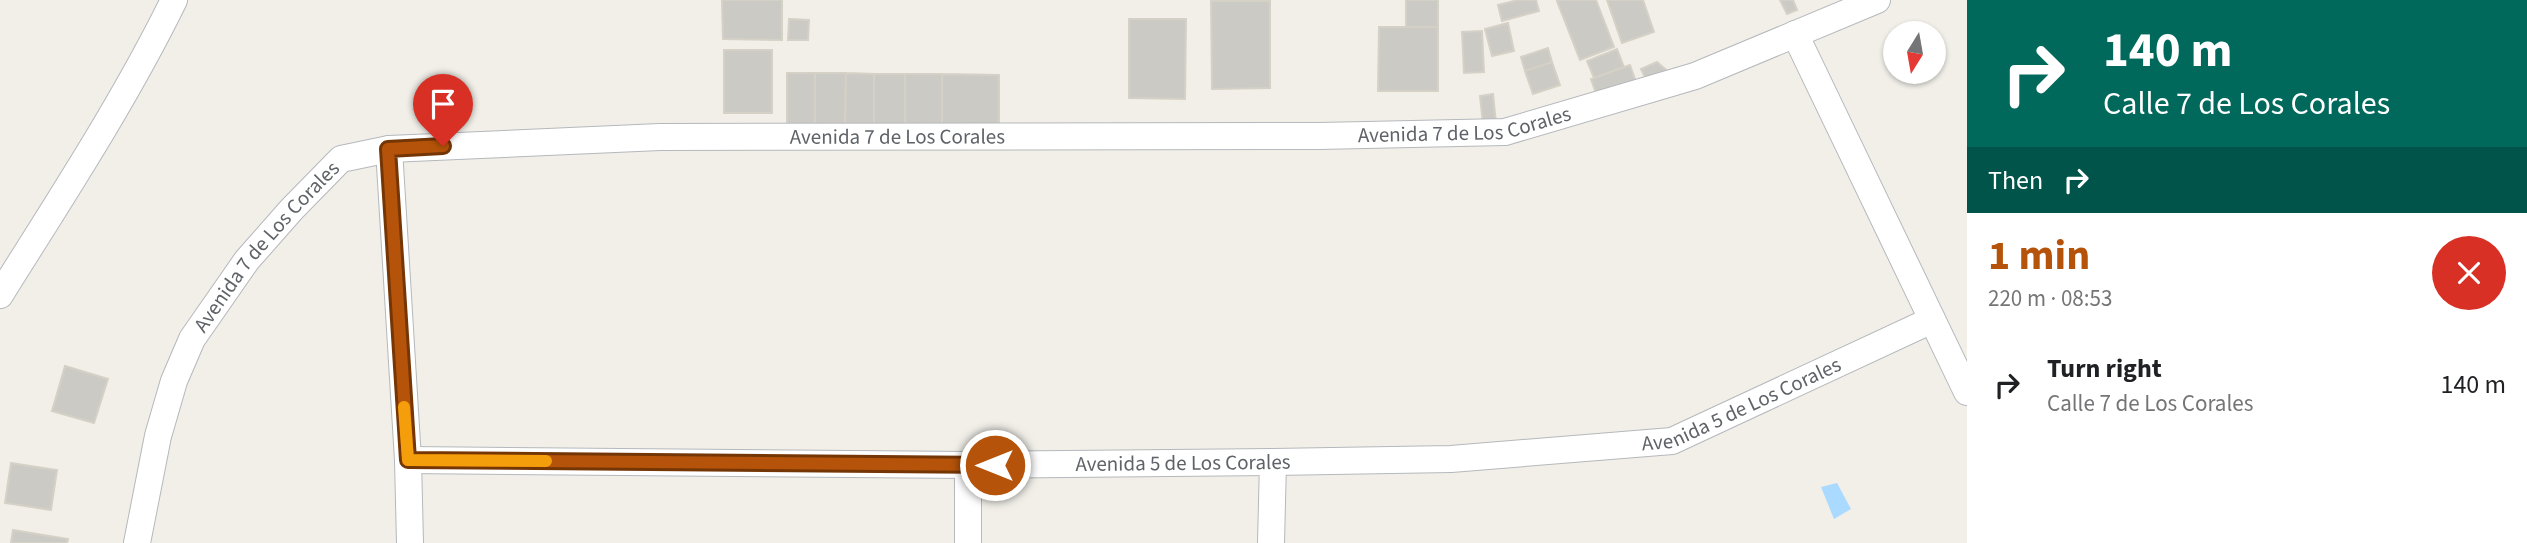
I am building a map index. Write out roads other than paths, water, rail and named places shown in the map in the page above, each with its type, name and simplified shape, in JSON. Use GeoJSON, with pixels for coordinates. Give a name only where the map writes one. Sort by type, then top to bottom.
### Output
{"type":"FeatureCollection","features":[{"type":"Feature","properties":{"kind":"street"},"geometry":{"type":"LineString","coordinates":[[0,295],[156,38],[174,0]]}},
{"type":"Feature","properties":{"kind":"street","name":"Avenida 7 de Los Corales"},"geometry":{"type":"LineString","coordinates":[[137,543],[158,436],[174,381],[192,339],[247,260],[341,159],[388,149],[660,137],[1319,136],[1505,132],[1695,75],[1877,0]]}},
{"type":"Feature","properties":{"kind":"street"},"geometry":{"type":"LineString","coordinates":[[1796,34],[1967,392]]}},
{"type":"Feature","properties":{"kind":"street"},"geometry":{"type":"LineString","coordinates":[[388,149],[408,460],[410,543]]}},
{"type":"Feature","properties":{"kind":"street","name":"Avenida 5 de Los Corales"},"geometry":{"type":"LineString","coordinates":[[408,460],[968,466],[1273,462],[1451,459],[1672,441],[1932,320]]}},
{"type":"Feature","properties":{"kind":"street"},"geometry":{"type":"LineString","coordinates":[[1271,543],[1273,462]]}},
{"type":"Feature","properties":{"kind":"street"},"geometry":{"type":"LineString","coordinates":[[968,466],[968,543]]}},
{"type":"Feature","properties":{"kind":"water"},"geometry":{"type":"Polygon","coordinates":[[[1837,483],[1851,509],[1834,519],[1821,487],[1837,483]]]}}]}
